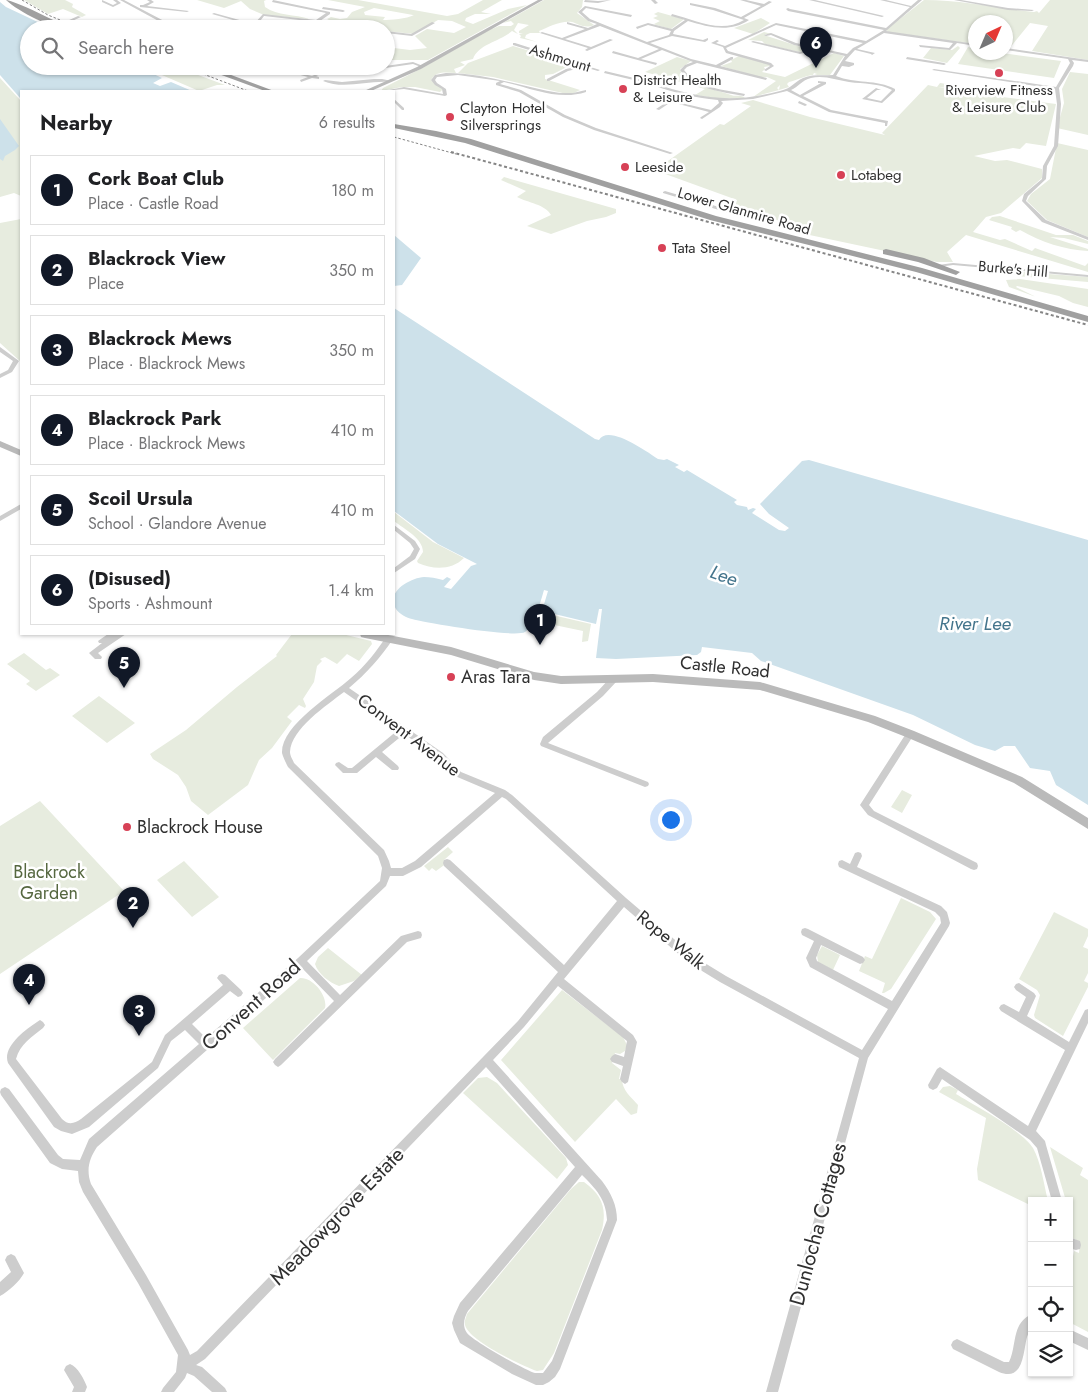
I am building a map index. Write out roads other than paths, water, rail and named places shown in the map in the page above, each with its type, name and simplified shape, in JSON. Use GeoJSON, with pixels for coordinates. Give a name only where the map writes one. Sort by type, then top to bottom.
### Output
{"type":"FeatureCollection","features":[{"type":"Feature","properties":{"kind":"highway"},"geometry":{"type":"LineString","coordinates":[[9,0],[22,9],[46,20]]}},
{"type":"Feature","properties":{"kind":"highway"},"geometry":{"type":"LineString","coordinates":[[223,75],[268,90]]}},
{"type":"Feature","properties":{"kind":"highway"},"geometry":{"type":"LineString","coordinates":[[229,77],[234,82],[256,90]]}},
{"type":"Feature","properties":{"kind":"highway","name":"Lower Glanmire Road"},"geometry":{"type":"LineString","coordinates":[[395,124],[438,132],[571,168],[707,208],[766,228],[882,251],[938,266],[1088,314]]}},
{"type":"Feature","properties":{"kind":"highway","name":"Lower Glanmire Road"},"geometry":{"type":"LineString","coordinates":[[395,124],[450,136],[713,218],[919,270],[1088,319]]}},
{"type":"Feature","properties":{"kind":"highway"},"geometry":{"type":"LineString","coordinates":[[395,130],[450,136]]}},
{"type":"Feature","properties":{"kind":"main road"},"geometry":{"type":"LineString","coordinates":[[369,90],[421,66],[541,0]]}},
{"type":"Feature","properties":{"kind":"main road"},"geometry":{"type":"LineString","coordinates":[[3,445],[20,453]]}},
{"type":"Feature","properties":{"kind":"main road","name":"Castle Road"},"geometry":{"type":"LineString","coordinates":[[370,635],[451,651],[548,679],[584,681],[653,678],[752,684],[871,719],[910,734],[1030,786],[1088,824]]}},
{"type":"Feature","properties":{"kind":"street"},"geometry":{"type":"LineString","coordinates":[[103,1],[113,6],[119,3],[116,0]]}},
{"type":"Feature","properties":{"kind":"street"},"geometry":{"type":"LineString","coordinates":[[122,0],[159,20]]}},
{"type":"Feature","properties":{"kind":"street"},"geometry":{"type":"LineString","coordinates":[[141,6],[151,4],[152,2],[149,0]]}},
{"type":"Feature","properties":{"kind":"street"},"geometry":{"type":"LineString","coordinates":[[609,0],[585,0],[584,7],[580,10],[581,15],[660,50],[696,62],[765,78]]}},
{"type":"Feature","properties":{"kind":"street"},"geometry":{"type":"LineString","coordinates":[[742,0],[764,4]]}},
{"type":"Feature","properties":{"kind":"street"},"geometry":{"type":"LineString","coordinates":[[811,0],[882,16]]}},
{"type":"Feature","properties":{"kind":"street"},"geometry":{"type":"LineString","coordinates":[[882,0],[912,7]]}},
{"type":"Feature","properties":{"kind":"street"},"geometry":{"type":"LineString","coordinates":[[831,76],[854,49],[884,31],[920,0]]}},
{"type":"Feature","properties":{"kind":"street"},"geometry":{"type":"LineString","coordinates":[[956,0],[1003,8],[1032,10]]}},
{"type":"Feature","properties":{"kind":"street"},"geometry":{"type":"LineString","coordinates":[[273,2],[328,13],[319,20]]}},
{"type":"Feature","properties":{"kind":"street"},"geometry":{"type":"LineString","coordinates":[[684,9],[695,2]]}},
{"type":"Feature","properties":{"kind":"street"},"geometry":{"type":"LineString","coordinates":[[742,18],[754,9],[770,2]]}},
{"type":"Feature","properties":{"kind":"street"},"geometry":{"type":"LineString","coordinates":[[127,4],[187,11]]}},
{"type":"Feature","properties":{"kind":"street"},"geometry":{"type":"LineString","coordinates":[[596,8],[605,4]]}},
{"type":"Feature","properties":{"kind":"street"},"geometry":{"type":"LineString","coordinates":[[672,15],[722,28],[735,26],[747,20],[691,4]]}},
{"type":"Feature","properties":{"kind":"street"},"geometry":{"type":"LineString","coordinates":[[295,6],[303,5],[343,11]]}},
{"type":"Feature","properties":{"kind":"street"},"geometry":{"type":"LineString","coordinates":[[584,7],[631,16]]}},
{"type":"Feature","properties":{"kind":"street"},"geometry":{"type":"LineString","coordinates":[[788,8],[788,10],[884,31],[968,44]]}},
{"type":"Feature","properties":{"kind":"street"},"geometry":{"type":"LineString","coordinates":[[214,14],[239,20]]}},
{"type":"Feature","properties":{"kind":"street"},"geometry":{"type":"LineString","coordinates":[[259,20],[263,15],[302,20]]}},
{"type":"Feature","properties":{"kind":"street"},"geometry":{"type":"LineString","coordinates":[[72,20],[79,17]]}},
{"type":"Feature","properties":{"kind":"street"},"geometry":{"type":"LineString","coordinates":[[646,44],[673,32],[688,19]]}},
{"type":"Feature","properties":{"kind":"street"},"geometry":{"type":"LineString","coordinates":[[395,33],[412,35],[433,23]]}},
{"type":"Feature","properties":{"kind":"street"},"geometry":{"type":"LineString","coordinates":[[571,23],[588,29]]}},
{"type":"Feature","properties":{"kind":"street"},"geometry":{"type":"LineString","coordinates":[[562,39],[599,24]]}},
{"type":"Feature","properties":{"kind":"street"},"geometry":{"type":"LineString","coordinates":[[637,28],[648,24],[704,41],[707,39]]}},
{"type":"Feature","properties":{"kind":"street"},"geometry":{"type":"LineString","coordinates":[[766,33],[772,25],[780,24],[865,42]]}},
{"type":"Feature","properties":{"kind":"street"},"geometry":{"type":"LineString","coordinates":[[542,33],[591,48]]}},
{"type":"Feature","properties":{"kind":"street"},"geometry":{"type":"LineString","coordinates":[[717,41],[714,43],[725,47],[766,33],[784,41],[848,55]]}},
{"type":"Feature","properties":{"kind":"street"},"geometry":{"type":"LineString","coordinates":[[585,51],[611,40]]}},
{"type":"Feature","properties":{"kind":"street"},"geometry":{"type":"LineString","coordinates":[[753,42],[762,42],[800,53],[815,49]]}},
{"type":"Feature","properties":{"kind":"street"},"geometry":{"type":"LineString","coordinates":[[921,46],[950,49],[956,42]]}},
{"type":"Feature","properties":{"kind":"street","name":"Ashmount"},"geometry":{"type":"LineString","coordinates":[[514,44],[598,70]]}},
{"type":"Feature","properties":{"kind":"street","name":"Ashmount"},"geometry":{"type":"LineString","coordinates":[[516,49],[522,46]]}},
{"type":"Feature","properties":{"kind":"street"},"geometry":{"type":"LineString","coordinates":[[725,47],[724,49],[727,52],[772,66],[766,68]]}},
{"type":"Feature","properties":{"kind":"street"},"geometry":{"type":"LineString","coordinates":[[919,60],[930,47]]}},
{"type":"Feature","properties":{"kind":"street"},"geometry":{"type":"LineString","coordinates":[[854,49],[872,54]]}},
{"type":"Feature","properties":{"kind":"street"},"geometry":{"type":"LineString","coordinates":[[638,59],[660,50]]}},
{"type":"Feature","properties":{"kind":"street"},"geometry":{"type":"LineString","coordinates":[[1013,50],[1088,61]]}},
{"type":"Feature","properties":{"kind":"street"},"geometry":{"type":"LineString","coordinates":[[613,52],[656,64]]}},
{"type":"Feature","properties":{"kind":"street"},"geometry":{"type":"LineString","coordinates":[[907,58],[943,63]]}},
{"type":"Feature","properties":{"kind":"street"},"geometry":{"type":"LineString","coordinates":[[1069,58],[1072,63],[1071,66],[1057,88],[1059,104],[1056,146],[1045,166],[1044,179],[1026,195],[1024,201],[1044,221],[1088,239]]}},
{"type":"Feature","properties":{"kind":"street"},"geometry":{"type":"LineString","coordinates":[[716,67],[732,60]]}},
{"type":"Feature","properties":{"kind":"street"},"geometry":{"type":"LineString","coordinates":[[696,62],[683,68],[683,74],[699,83],[733,94],[744,95]]}},
{"type":"Feature","properties":{"kind":"street"},"geometry":{"type":"LineString","coordinates":[[395,66],[413,63],[421,66]]}},
{"type":"Feature","properties":{"kind":"street"},"geometry":{"type":"LineString","coordinates":[[548,80],[583,66]]}},
{"type":"Feature","properties":{"kind":"street"},"geometry":{"type":"LineString","coordinates":[[934,70],[1057,88]]}},
{"type":"Feature","properties":{"kind":"street","name":"Ashmount"},"geometry":{"type":"LineString","coordinates":[[605,72],[646,82]]}},
{"type":"Feature","properties":{"kind":"street"},"geometry":{"type":"LineString","coordinates":[[392,90],[404,88],[445,94],[444,89],[432,80],[436,76],[449,73],[503,81],[567,96],[585,91]]}},
{"type":"Feature","properties":{"kind":"street"},"geometry":{"type":"LineString","coordinates":[[547,74],[554,76]]}},
{"type":"Feature","properties":{"kind":"street"},"geometry":{"type":"LineString","coordinates":[[305,75],[318,78]]}},
{"type":"Feature","properties":{"kind":"street"},"geometry":{"type":"LineString","coordinates":[[301,81],[317,75]]}},
{"type":"Feature","properties":{"kind":"street"},"geometry":{"type":"LineString","coordinates":[[652,84],[719,101],[756,97],[787,90],[805,78],[831,76],[842,80],[891,87],[894,90],[882,102],[864,99],[876,89],[879,90]]}},
{"type":"Feature","properties":{"kind":"street"},"geometry":{"type":"LineString","coordinates":[[326,81],[343,84],[377,80],[390,81]]}},
{"type":"Feature","properties":{"kind":"street"},"geometry":{"type":"LineString","coordinates":[[503,81],[497,84],[520,91],[564,116],[595,129],[671,153]]}},
{"type":"Feature","properties":{"kind":"street"},"geometry":{"type":"LineString","coordinates":[[800,96],[825,83],[819,82]]}},
{"type":"Feature","properties":{"kind":"street"},"geometry":{"type":"LineString","coordinates":[[787,90],[800,96],[813,106]]}},
{"type":"Feature","properties":{"kind":"street"},"geometry":{"type":"LineString","coordinates":[[658,109],[682,93]]}},
{"type":"Feature","properties":{"kind":"street"},"geometry":{"type":"LineString","coordinates":[[395,101],[403,109]]}},
{"type":"Feature","properties":{"kind":"street"},"geometry":{"type":"LineString","coordinates":[[670,101],[711,111]]}},
{"type":"Feature","properties":{"kind":"street"},"geometry":{"type":"LineString","coordinates":[[702,118],[721,104],[719,101]]}},
{"type":"Feature","properties":{"kind":"street"},"geometry":{"type":"LineString","coordinates":[[798,102],[806,106],[887,122],[886,125]]}},
{"type":"Feature","properties":{"kind":"street"},"geometry":{"type":"LineString","coordinates":[[665,192],[707,208],[744,216]]}},
{"type":"Feature","properties":{"kind":"street","name":"Burke's Hill"},"geometry":{"type":"LineString","coordinates":[[938,266],[954,264],[1088,276]]}},
{"type":"Feature","properties":{"kind":"street"},"geometry":{"type":"LineString","coordinates":[[0,350],[16,361],[10,371],[0,376]]}},
{"type":"Feature","properties":{"kind":"street"},"geometry":{"type":"LineString","coordinates":[[0,519],[20,507]]}},
{"type":"Feature","properties":{"kind":"street"},"geometry":{"type":"LineString","coordinates":[[395,528],[413,542],[417,549],[413,557],[397,569]]}},
{"type":"Feature","properties":{"kind":"street"},"geometry":{"type":"LineString","coordinates":[[102,640],[110,635]]}},
{"type":"Feature","properties":{"kind":"street"},"geometry":{"type":"LineString","coordinates":[[98,656],[93,653],[120,635]]}},
{"type":"Feature","properties":{"kind":"street"},"geometry":{"type":"LineString","coordinates":[[389,639],[362,672],[301,723],[287,743],[287,759],[372,844],[385,860],[387,872],[403,872],[418,864],[502,792]]}},
{"type":"Feature","properties":{"kind":"street"},"geometry":{"type":"LineString","coordinates":[[614,679],[600,694],[546,739],[544,744],[645,784]]}},
{"type":"Feature","properties":{"kind":"street","name":"Convent Avenue"},"geometry":{"type":"LineString","coordinates":[[344,688],[440,755],[458,774],[502,792]]}},
{"type":"Feature","properties":{"kind":"street"},"geometry":{"type":"LineString","coordinates":[[339,765],[346,771],[352,772],[403,730]]}},
{"type":"Feature","properties":{"kind":"street"},"geometry":{"type":"LineString","coordinates":[[910,734],[864,805],[872,813],[974,866]]}},
{"type":"Feature","properties":{"kind":"street"},"geometry":{"type":"LineString","coordinates":[[376,753],[395,768]]}},
{"type":"Feature","properties":{"kind":"street","name":"Rope Walk"},"geometry":{"type":"LineString","coordinates":[[502,792],[543,826],[623,901],[703,968],[864,1056]]}},
{"type":"Feature","properties":{"kind":"street"},"geometry":{"type":"LineString","coordinates":[[842,864],[852,868],[858,856]]}},
{"type":"Feature","properties":{"kind":"street"},"geometry":{"type":"LineString","coordinates":[[447,863],[561,976],[630,1038],[632,1042],[625,1079]]}},
{"type":"Feature","properties":{"kind":"street","name":"Dunlocha Cottages"},"geometry":{"type":"LineString","coordinates":[[772,1392],[864,1056],[945,926],[946,919],[938,909],[852,868]]}},
{"type":"Feature","properties":{"kind":"street","name":"Convent Road"},"geometry":{"type":"LineString","coordinates":[[83,1166],[94,1144],[301,961],[380,886],[387,872]]}},
{"type":"Feature","properties":{"kind":"street","name":"Meadowgrove Estate"},"geometry":{"type":"LineString","coordinates":[[183,1366],[201,1355],[486,1060],[530,1013],[623,901]]}},
{"type":"Feature","properties":{"kind":"street"},"geometry":{"type":"LineString","coordinates":[[805,932],[860,960]]}},
{"type":"Feature","properties":{"kind":"street"},"geometry":{"type":"LineString","coordinates":[[278,1062],[404,939],[418,935]]}},
{"type":"Feature","properties":{"kind":"street"},"geometry":{"type":"LineString","coordinates":[[820,940],[810,958],[813,964],[894,1007]]}},
{"type":"Feature","properties":{"kind":"street"},"geometry":{"type":"LineString","coordinates":[[301,961],[340,1001]]}},
{"type":"Feature","properties":{"kind":"street"},"geometry":{"type":"LineString","coordinates":[[222,978],[238,994]]}},
{"type":"Feature","properties":{"kind":"street"},"geometry":{"type":"LineString","coordinates":[[40,1025],[18,1042],[14,1047],[11,1060],[58,1123],[68,1129],[78,1128],[155,1065],[168,1038],[230,986]]}},
{"type":"Feature","properties":{"kind":"street"},"geometry":{"type":"LineString","coordinates":[[1019,987],[1031,996],[1022,1018]]}},
{"type":"Feature","properties":{"kind":"street"},"geometry":{"type":"LineString","coordinates":[[1004,1008],[1070,1048]]}},
{"type":"Feature","properties":{"kind":"street"},"geometry":{"type":"LineString","coordinates":[[1030,1132],[1088,1013]]}},
{"type":"Feature","properties":{"kind":"street"},"geometry":{"type":"LineString","coordinates":[[185,1023],[206,1045]]}},
{"type":"Feature","properties":{"kind":"street"},"geometry":{"type":"LineString","coordinates":[[615,1059],[628,1063]]}},
{"type":"Feature","properties":{"kind":"street"},"geometry":{"type":"LineString","coordinates":[[486,1060],[582,1166],[605,1193],[612,1207],[612,1220],[556,1365],[548,1376],[536,1379],[522,1373],[464,1339],[458,1330],[456,1322],[464,1307],[582,1166]]}},
{"type":"Feature","properties":{"kind":"street"},"geometry":{"type":"LineString","coordinates":[[932,1085],[940,1072],[1030,1132],[1041,1146],[1056,1197]]}},
{"type":"Feature","properties":{"kind":"street"},"geometry":{"type":"LineString","coordinates":[[6,1092],[54,1159],[62,1164],[83,1166],[84,1181],[87,1188],[180,1344],[184,1354],[181,1374],[167,1392]]}},
{"type":"Feature","properties":{"kind":"street"},"geometry":{"type":"LineString","coordinates":[[0,1290],[18,1273],[11,1260]]}},
{"type":"Feature","properties":{"kind":"street"},"geometry":{"type":"LineString","coordinates":[[957,1345],[1003,1368],[1012,1368],[1016,1362],[1023,1329],[1028,1322]]}},
{"type":"Feature","properties":{"kind":"street"},"geometry":{"type":"LineString","coordinates":[[1073,1336],[1088,1344]]}},
{"type":"Feature","properties":{"kind":"street"},"geometry":{"type":"LineString","coordinates":[[183,1366],[198,1371],[221,1392]]}},
{"type":"Feature","properties":{"kind":"street"},"geometry":{"type":"LineString","coordinates":[[70,1370],[81,1387],[78,1392]]}},
{"type":"Feature","properties":{"kind":"water"},"geometry":{"type":"Polygon","coordinates":[[[0,2],[6,7],[34,20],[20,20],[20,75],[156,75],[162,78],[153,83],[160,86],[171,82],[190,90],[20,90],[20,98],[0,75],[0,2]]]}},
{"type":"Feature","properties":{"kind":"water"},"geometry":{"type":"Polygon","coordinates":[[[0,119],[19,146],[5,156],[3,161],[0,159],[0,119]]]}},
{"type":"Feature","properties":{"kind":"water"},"geometry":{"type":"Polygon","coordinates":[[[395,236],[421,258],[402,285],[395,286],[395,236]]]}},
{"type":"Feature","properties":{"kind":"water","name":"River Lee"},"geometry":{"type":"Polygon","coordinates":[[[395,309],[595,439],[599,440],[604,436],[610,435],[618,437],[627,440],[658,459],[667,459],[679,465],[675,467],[684,472],[687,470],[737,500],[734,502],[737,505],[747,507],[748,510],[756,509],[752,513],[779,530],[785,531],[789,528],[769,514],[760,504],[802,461],[809,460],[1088,540],[1088,805],[1056,785],[1050,771],[1030,768],[1015,746],[1004,746],[995,751],[975,745],[913,715],[761,661],[752,653],[702,647],[701,652],[697,655],[616,659],[596,658],[602,609],[599,609],[596,624],[542,611],[548,591],[544,590],[537,613],[525,632],[489,632],[406,617],[395,607],[395,594],[406,583],[424,577],[443,580],[447,577],[451,579],[444,587],[451,589],[471,566],[477,564],[438,544],[395,512],[395,309]]]}},
{"type":"Feature","properties":{"kind":"railway"},"geometry":{"type":"LineString","coordinates":[[22,0],[60,20]]}},
{"type":"Feature","properties":{"kind":"railway"},"geometry":{"type":"LineString","coordinates":[[206,75],[245,90]]}},
{"type":"Feature","properties":{"kind":"railway"},"geometry":{"type":"LineString","coordinates":[[395,137],[456,154]]}},
{"type":"Feature","properties":{"kind":"railway"},"geometry":{"type":"LineString","coordinates":[[451,152],[1088,325]]}},
{"type":"Feature","properties":{"kind":"place","name":"(Disused)"},"geometry":{"type":"Point","coordinates":[816,68]}},
{"type":"Feature","properties":{"kind":"place","name":"Riverview Fitness & Leisure Club"},"geometry":{"type":"Point","coordinates":[999,73]}},
{"type":"Feature","properties":{"kind":"place","name":"District Health & Leisure"},"geometry":{"type":"Point","coordinates":[623,89]}},
{"type":"Feature","properties":{"kind":"place","name":"Clayton Hotel Silversprings"},"geometry":{"type":"Point","coordinates":[450,117]}},
{"type":"Feature","properties":{"kind":"place","name":"Leeside"},"geometry":{"type":"Point","coordinates":[625,167]}},
{"type":"Feature","properties":{"kind":"place","name":"Lotabeg"},"geometry":{"type":"Point","coordinates":[841,175]}},
{"type":"Feature","properties":{"kind":"place","name":"Tata Steel"},"geometry":{"type":"Point","coordinates":[662,248]}},
{"type":"Feature","properties":{"kind":"place","name":"Cork Boat Club"},"geometry":{"type":"Point","coordinates":[540,645]}},
{"type":"Feature","properties":{"kind":"place","name":"Aras Tara"},"geometry":{"type":"Point","coordinates":[451,677]}},
{"type":"Feature","properties":{"kind":"place","name":"Scoil Ursula"},"geometry":{"type":"Point","coordinates":[124,688]}},
{"type":"Feature","properties":{"kind":"place","name":"Blackrock House"},"geometry":{"type":"Point","coordinates":[127,827]}},
{"type":"Feature","properties":{"kind":"place","name":"Blackrock View"},"geometry":{"type":"Point","coordinates":[133,928]}},
{"type":"Feature","properties":{"kind":"place","name":"Blackrock Park"},"geometry":{"type":"Point","coordinates":[29,1005]}},
{"type":"Feature","properties":{"kind":"place","name":"Blackrock Mews"},"geometry":{"type":"Point","coordinates":[139,1036]}},
{"type":"Feature","properties":{"kind":"water label","name":"Lee"},"geometry":{"type":"Point","coordinates":[724,575]}},
{"type":"Feature","properties":{"kind":"park label","name":"Blackrock Garden"},"geometry":{"type":"Point","coordinates":[49,882]}}]}
